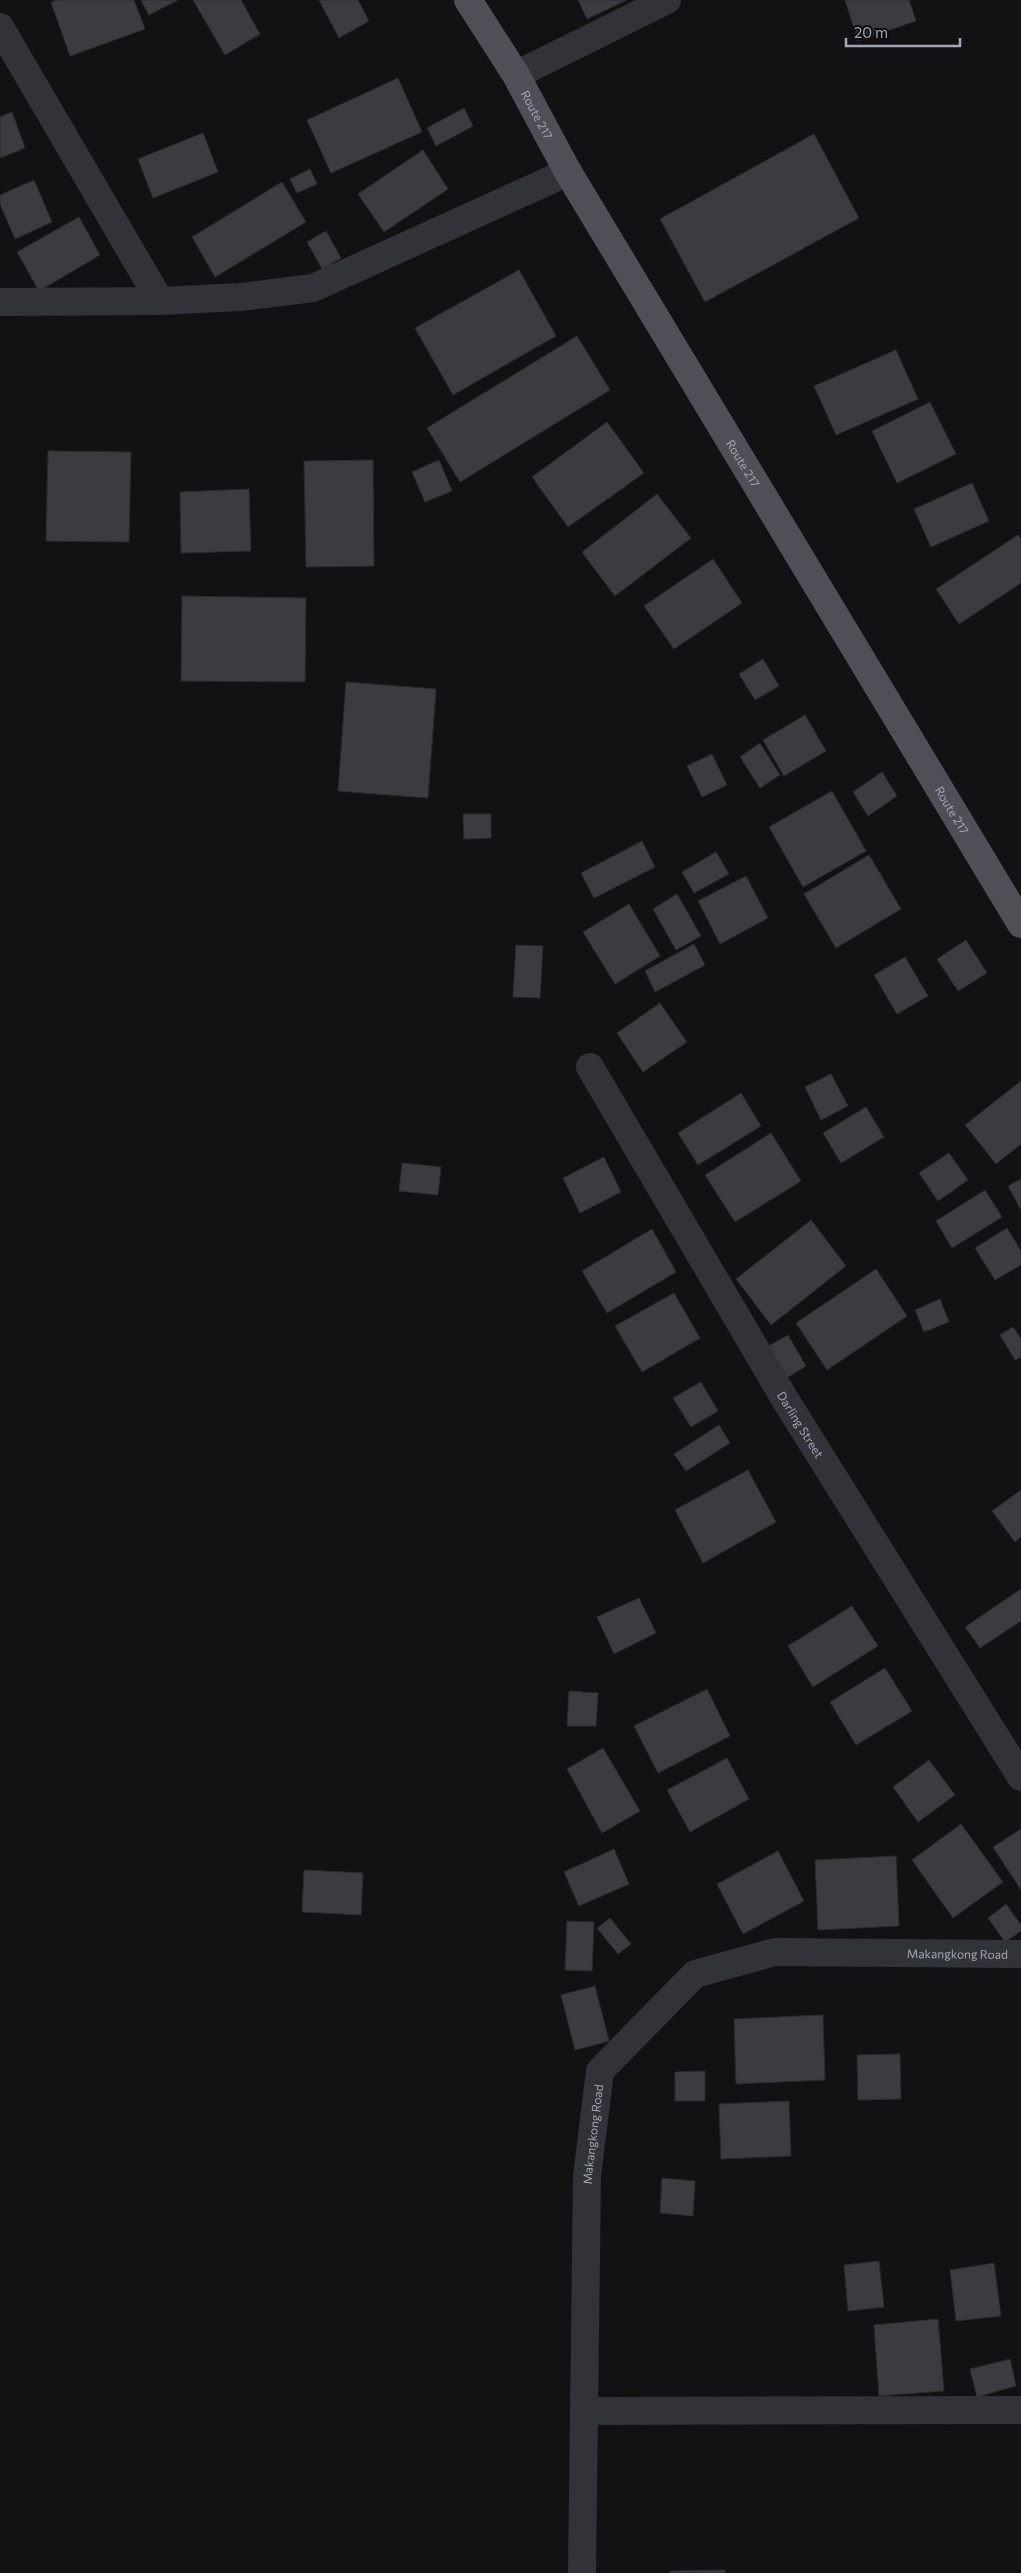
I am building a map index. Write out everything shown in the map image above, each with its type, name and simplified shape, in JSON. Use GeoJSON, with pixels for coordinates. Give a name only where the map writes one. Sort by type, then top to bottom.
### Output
{"type":"FeatureCollection","features":[{"type":"Feature","properties":{"kind":"main road","name":"Route 217"},"geometry":{"type":"LineString","coordinates":[[468,0],[516,75],[568,172],[1021,924]]}},
{"type":"Feature","properties":{"kind":"street"},"geometry":{"type":"LineString","coordinates":[[516,75],[666,0]]}},
{"type":"Feature","properties":{"kind":"street"},"geometry":{"type":"LineString","coordinates":[[0,27],[160,302]]}},
{"type":"Feature","properties":{"kind":"street"},"geometry":{"type":"LineString","coordinates":[[0,302],[160,302],[313,288],[568,172]]}},
{"type":"Feature","properties":{"kind":"street","name":"Darling Street"},"geometry":{"type":"LineString","coordinates":[[590,1067],[786,1401],[1021,1777]]}},
{"type":"Feature","properties":{"kind":"street","name":"Makangkong Road"},"geometry":{"type":"LineString","coordinates":[[582,2573],[587,2176],[600,2071],[695,1974],[775,1952],[1021,1954]]}},
{"type":"Feature","properties":{"kind":"street"},"geometry":{"type":"LineString","coordinates":[[584,2411],[1021,2410]]}},
{"type":"Feature","properties":{"kind":"building"},"geometry":{"type":"Polygon","coordinates":[[[57,0],[134,0],[145,29],[70,56],[51,2],[57,0]]]}},
{"type":"Feature","properties":{"kind":"building"},"geometry":{"type":"Polygon","coordinates":[[[141,0],[178,0],[149,15],[141,0]]]}},
{"type":"Feature","properties":{"kind":"building"},"geometry":{"type":"Polygon","coordinates":[[[193,0],[241,0],[260,34],[225,55],[193,0]]]}},
{"type":"Feature","properties":{"kind":"building"},"geometry":{"type":"Polygon","coordinates":[[[319,0],[358,0],[369,21],[339,38],[319,0]]]}},
{"type":"Feature","properties":{"kind":"building"},"geometry":{"type":"Polygon","coordinates":[[[578,0],[627,0],[587,19],[578,0]]]}},
{"type":"Feature","properties":{"kind":"building"},"geometry":{"type":"Polygon","coordinates":[[[845,0],[909,0],[916,21],[858,41],[845,0]]]}},
{"type":"Feature","properties":{"kind":"building"},"geometry":{"type":"Polygon","coordinates":[[[398,78],[422,132],[331,173],[307,120],[398,78]]]}},
{"type":"Feature","properties":{"kind":"building"},"geometry":{"type":"Polygon","coordinates":[[[464,108],[473,126],[436,146],[427,128],[464,108]]]}},
{"type":"Feature","properties":{"kind":"building"},"geometry":{"type":"Polygon","coordinates":[[[12,112],[25,148],[0,158],[0,117],[12,112]]]}},
{"type":"Feature","properties":{"kind":"building"},"geometry":{"type":"Polygon","coordinates":[[[203,133],[218,172],[153,198],[138,159],[203,133]]]}},
{"type":"Feature","properties":{"kind":"building"},"geometry":{"type":"Polygon","coordinates":[[[814,134],[859,218],[705,302],[660,219],[814,134]]]}},
{"type":"Feature","properties":{"kind":"building"},"geometry":{"type":"Polygon","coordinates":[[[423,150],[448,189],[384,232],[358,194],[423,150]]]}},
{"type":"Feature","properties":{"kind":"building"},"geometry":{"type":"Polygon","coordinates":[[[310,169],[317,184],[297,193],[290,179],[310,169]]]}},
{"type":"Feature","properties":{"kind":"building"},"geometry":{"type":"Polygon","coordinates":[[[34,180],[52,222],[15,239],[0,204],[0,195],[34,180]]]}},
{"type":"Feature","properties":{"kind":"building"},"geometry":{"type":"Polygon","coordinates":[[[282,182],[306,222],[215,277],[192,237],[282,182]]]}},
{"type":"Feature","properties":{"kind":"building"},"geometry":{"type":"Polygon","coordinates":[[[79,217],[100,255],[39,291],[17,252],[79,217]]]}},
{"type":"Feature","properties":{"kind":"building"},"geometry":{"type":"Polygon","coordinates":[[[326,231],[341,258],[322,269],[307,242],[326,231]]]}},
{"type":"Feature","properties":{"kind":"building"},"geometry":{"type":"Polygon","coordinates":[[[519,270],[556,336],[453,395],[415,328],[519,270]]]}},
{"type":"Feature","properties":{"kind":"building"},"geometry":{"type":"Polygon","coordinates":[[[577,336],[610,390],[460,482],[427,428],[577,336]]]}},
{"type":"Feature","properties":{"kind":"building"},"geometry":{"type":"Polygon","coordinates":[[[896,350],[918,399],[836,435],[814,386],[896,350]]]}},
{"type":"Feature","properties":{"kind":"building"},"geometry":{"type":"Polygon","coordinates":[[[930,402],[956,454],[897,483],[872,431],[930,402]]]}},
{"type":"Feature","properties":{"kind":"building"},"geometry":{"type":"Polygon","coordinates":[[[607,422],[644,473],[568,527],[532,477],[607,422]]]}},
{"type":"Feature","properties":{"kind":"building"},"geometry":{"type":"Polygon","coordinates":[[[48,451],[131,452],[129,542],[46,541],[48,451]]]}},
{"type":"Feature","properties":{"kind":"building"},"geometry":{"type":"Polygon","coordinates":[[[373,460],[374,566],[306,567],[304,461],[373,460]]]}},
{"type":"Feature","properties":{"kind":"building"},"geometry":{"type":"Polygon","coordinates":[[[439,460],[452,491],[425,502],[412,472],[439,460]]]}},
{"type":"Feature","properties":{"kind":"building"},"geometry":{"type":"Polygon","coordinates":[[[972,483],[989,521],[931,547],[914,509],[972,483]]]}},
{"type":"Feature","properties":{"kind":"building"},"geometry":{"type":"Polygon","coordinates":[[[249,489],[251,551],[181,553],[180,492],[249,489]]]}},
{"type":"Feature","properties":{"kind":"building"},"geometry":{"type":"Polygon","coordinates":[[[657,494],[691,538],[615,596],[582,552],[657,494]]]}},
{"type":"Feature","properties":{"kind":"building"},"geometry":{"type":"Polygon","coordinates":[[[1018,535],[1021,539],[1021,583],[959,624],[936,589],[1018,535]]]}},
{"type":"Feature","properties":{"kind":"building"},"geometry":{"type":"Polygon","coordinates":[[[713,559],[742,603],[674,649],[644,606],[713,559]]]}},
{"type":"Feature","properties":{"kind":"building"},"geometry":{"type":"Polygon","coordinates":[[[182,596],[306,598],[305,682],[181,681],[182,596]]]}},
{"type":"Feature","properties":{"kind":"building"},"geometry":{"type":"Polygon","coordinates":[[[763,659],[779,686],[755,700],[739,674],[763,659]]]}},
{"type":"Feature","properties":{"kind":"building"},"geometry":{"type":"Polygon","coordinates":[[[346,682],[436,689],[428,798],[338,791],[346,682]]]}},
{"type":"Feature","properties":{"kind":"building"},"geometry":{"type":"Polygon","coordinates":[[[805,715],[826,751],[784,776],[763,740],[805,715]]]}},
{"type":"Feature","properties":{"kind":"building"},"geometry":{"type":"Polygon","coordinates":[[[760,743],[780,775],[760,788],[740,757],[760,743]]]}},
{"type":"Feature","properties":{"kind":"building"},"geometry":{"type":"Polygon","coordinates":[[[712,754],[727,785],[702,797],[687,766],[712,754]]]}},
{"type":"Feature","properties":{"kind":"building"},"geometry":{"type":"Polygon","coordinates":[[[882,772],[897,796],[868,816],[853,792],[882,772]]]}},
{"type":"Feature","properties":{"kind":"building"},"geometry":{"type":"Polygon","coordinates":[[[832,791],[866,851],[803,887],[769,827],[832,791]]]}},
{"type":"Feature","properties":{"kind":"building"},"geometry":{"type":"Polygon","coordinates":[[[463,814],[491,814],[491,838],[464,839],[463,814]]]}},
{"type":"Feature","properties":{"kind":"building"},"geometry":{"type":"Polygon","coordinates":[[[642,841],[655,867],[594,898],[581,873],[642,841]]]}},
{"type":"Feature","properties":{"kind":"building"},"geometry":{"type":"Polygon","coordinates":[[[716,852],[729,874],[694,893],[682,872],[716,852]]]}},
{"type":"Feature","properties":{"kind":"building"},"geometry":{"type":"Polygon","coordinates":[[[869,855],[901,909],[836,948],[804,894],[869,855]]]}},
{"type":"Feature","properties":{"kind":"building"},"geometry":{"type":"Polygon","coordinates":[[[746,876],[768,918],[720,944],[698,901],[746,876]]]}},
{"type":"Feature","properties":{"kind":"building"},"geometry":{"type":"Polygon","coordinates":[[[677,894],[701,936],[676,950],[653,909],[677,894]]]}},
{"type":"Feature","properties":{"kind":"building"},"geometry":{"type":"Polygon","coordinates":[[[629,904],[660,956],[615,984],[583,932],[629,904]]]}},
{"type":"Feature","properties":{"kind":"building"},"geometry":{"type":"Polygon","coordinates":[[[966,940],[987,973],[958,991],[937,959],[966,940]]]}},
{"type":"Feature","properties":{"kind":"building"},"geometry":{"type":"Polygon","coordinates":[[[694,944],[705,965],[655,992],[645,971],[694,944]]]}},
{"type":"Feature","properties":{"kind":"building"},"geometry":{"type":"Polygon","coordinates":[[[516,945],[543,946],[540,998],[513,997],[516,945]]]}},
{"type":"Feature","properties":{"kind":"building"},"geometry":{"type":"Polygon","coordinates":[[[905,957],[928,996],[897,1014],[874,975],[905,957]]]}},
{"type":"Feature","properties":{"kind":"building"},"geometry":{"type":"Polygon","coordinates":[[[660,1003],[687,1042],[643,1072],[617,1033],[660,1003]]]}},
{"type":"Feature","properties":{"kind":"building"},"geometry":{"type":"Polygon","coordinates":[[[831,1074],[848,1106],[821,1120],[805,1087],[831,1074]]]}},
{"type":"Feature","properties":{"kind":"building"},"geometry":{"type":"Polygon","coordinates":[[[1021,1081],[1021,1144],[996,1164],[965,1125],[1021,1081]]]}},
{"type":"Feature","properties":{"kind":"building"},"geometry":{"type":"Polygon","coordinates":[[[741,1093],[761,1126],[698,1165],[678,1133],[741,1093]]]}},
{"type":"Feature","properties":{"kind":"building"},"geometry":{"type":"Polygon","coordinates":[[[866,1107],[884,1137],[841,1163],[823,1133],[866,1107]]]}},
{"type":"Feature","properties":{"kind":"building"},"geometry":{"type":"Polygon","coordinates":[[[771,1133],[801,1181],[735,1222],[705,1175],[771,1133]]]}},
{"type":"Feature","properties":{"kind":"building"},"geometry":{"type":"Polygon","coordinates":[[[949,1153],[968,1180],[938,1201],[919,1173],[949,1153]]]}},
{"type":"Feature","properties":{"kind":"building"},"geometry":{"type":"Polygon","coordinates":[[[604,1157],[621,1192],[580,1213],[563,1178],[604,1157]]]}},
{"type":"Feature","properties":{"kind":"building"},"geometry":{"type":"Polygon","coordinates":[[[402,1163],[441,1167],[438,1195],[399,1191],[402,1163]]]}},
{"type":"Feature","properties":{"kind":"building"},"geometry":{"type":"Polygon","coordinates":[[[1021,1179],[1021,1210],[1008,1186],[1021,1179]]]}},
{"type":"Feature","properties":{"kind":"building"},"geometry":{"type":"Polygon","coordinates":[[[985,1190],[1002,1217],[952,1248],[936,1221],[985,1190]]]}},
{"type":"Feature","properties":{"kind":"building"},"geometry":{"type":"Polygon","coordinates":[[[811,1220],[846,1266],[771,1325],[736,1279],[811,1220]]]}},
{"type":"Feature","properties":{"kind":"building"},"geometry":{"type":"Polygon","coordinates":[[[1007,1228],[1021,1251],[1021,1265],[995,1280],[975,1248],[1007,1228]]]}},
{"type":"Feature","properties":{"kind":"building"},"geometry":{"type":"Polygon","coordinates":[[[652,1229],[676,1272],[607,1313],[582,1271],[652,1229]]]}},
{"type":"Feature","properties":{"kind":"building"},"geometry":{"type":"Polygon","coordinates":[[[876,1269],[907,1316],[827,1370],[796,1323],[876,1269]]]}},
{"type":"Feature","properties":{"kind":"building"},"geometry":{"type":"Polygon","coordinates":[[[674,1293],[700,1338],[642,1372],[615,1326],[674,1293]]]}},
{"type":"Feature","properties":{"kind":"building"},"geometry":{"type":"Polygon","coordinates":[[[940,1299],[949,1322],[924,1332],[915,1310],[940,1299]]]}},
{"type":"Feature","properties":{"kind":"building"},"geometry":{"type":"Polygon","coordinates":[[[1013,1327],[1021,1339],[1021,1357],[1015,1360],[1000,1335],[1013,1327]]]}},
{"type":"Feature","properties":{"kind":"building"},"geometry":{"type":"Polygon","coordinates":[[[788,1335],[806,1366],[785,1379],[767,1347],[788,1335]]]}},
{"type":"Feature","properties":{"kind":"building"},"geometry":{"type":"Polygon","coordinates":[[[701,1382],[718,1411],[691,1427],[673,1398],[701,1382]]]}},
{"type":"Feature","properties":{"kind":"building"},"geometry":{"type":"Polygon","coordinates":[[[719,1425],[730,1443],[686,1471],[674,1454],[719,1425]]]}},
{"type":"Feature","properties":{"kind":"building"},"geometry":{"type":"Polygon","coordinates":[[[748,1470],[776,1522],[703,1563],[675,1510],[748,1470]]]}},
{"type":"Feature","properties":{"kind":"building"},"geometry":{"type":"Polygon","coordinates":[[[1021,1490],[1021,1537],[1015,1542],[992,1511],[1021,1490]]]}},
{"type":"Feature","properties":{"kind":"building"},"geometry":{"type":"Polygon","coordinates":[[[1021,1589],[1021,1621],[980,1648],[965,1627],[1021,1589]]]}},
{"type":"Feature","properties":{"kind":"building"},"geometry":{"type":"Polygon","coordinates":[[[639,1598],[656,1633],[614,1654],[597,1617],[639,1598]]]}},
{"type":"Feature","properties":{"kind":"building"},"geometry":{"type":"Polygon","coordinates":[[[852,1606],[878,1646],[813,1687],[788,1646],[852,1606]]]}},
{"type":"Feature","properties":{"kind":"building"},"geometry":{"type":"Polygon","coordinates":[[[885,1668],[912,1711],[856,1745],[830,1702],[885,1668]]]}},
{"type":"Feature","properties":{"kind":"building"},"geometry":{"type":"Polygon","coordinates":[[[707,1689],[730,1736],[658,1773],[634,1726],[707,1689]]]}},
{"type":"Feature","properties":{"kind":"building"},"geometry":{"type":"Polygon","coordinates":[[[569,1691],[598,1693],[596,1726],[567,1726],[569,1691]]]}},
{"type":"Feature","properties":{"kind":"building"},"geometry":{"type":"Polygon","coordinates":[[[603,1748],[640,1811],[602,1833],[567,1769],[603,1748]]]}},
{"type":"Feature","properties":{"kind":"building"},"geometry":{"type":"Polygon","coordinates":[[[727,1758],[749,1799],[690,1832],[667,1790],[727,1758]]]}},
{"type":"Feature","properties":{"kind":"building"},"geometry":{"type":"Polygon","coordinates":[[[929,1760],[955,1795],[918,1822],[893,1787],[929,1760]]]}},
{"type":"Feature","properties":{"kind":"building"},"geometry":{"type":"Polygon","coordinates":[[[961,1824],[1003,1882],[953,1918],[912,1860],[961,1824]]]}},
{"type":"Feature","properties":{"kind":"building"},"geometry":{"type":"Polygon","coordinates":[[[1021,1829],[1021,1890],[993,1847],[1021,1829]]]}},
{"type":"Feature","properties":{"kind":"building"},"geometry":{"type":"Polygon","coordinates":[[[614,1849],[629,1884],[579,1906],[564,1872],[614,1849]]]}},
{"type":"Feature","properties":{"kind":"building"},"geometry":{"type":"Polygon","coordinates":[[[778,1851],[804,1901],[743,1934],[717,1884],[778,1851]]]}},
{"type":"Feature","properties":{"kind":"building"},"geometry":{"type":"Polygon","coordinates":[[[896,1856],[899,1926],[818,1930],[815,1860],[896,1856]]]}},
{"type":"Feature","properties":{"kind":"building"},"geometry":{"type":"Polygon","coordinates":[[[304,1870],[363,1873],[361,1915],[302,1912],[304,1870]]]}},
{"type":"Feature","properties":{"kind":"building"},"geometry":{"type":"Polygon","coordinates":[[[1006,1904],[1021,1925],[1021,1931],[1005,1942],[988,1918],[1006,1904]]]}},
{"type":"Feature","properties":{"kind":"building"},"geometry":{"type":"Polygon","coordinates":[[[610,1918],[631,1944],[618,1954],[597,1928],[610,1918]]]}},
{"type":"Feature","properties":{"kind":"building"},"geometry":{"type":"Polygon","coordinates":[[[567,1921],[594,1922],[592,1971],[565,1970],[567,1921]]]}},
{"type":"Feature","properties":{"kind":"building"},"geometry":{"type":"Polygon","coordinates":[[[595,1986],[609,2041],[575,2050],[561,1995],[595,1986]]]}},
{"type":"Feature","properties":{"kind":"building"},"geometry":{"type":"Polygon","coordinates":[[[823,2015],[825,2080],[736,2084],[734,2019],[823,2015]]]}},
{"type":"Feature","properties":{"kind":"building"},"geometry":{"type":"Polygon","coordinates":[[[900,2054],[901,2099],[858,2100],[857,2055],[900,2054]]]}},
{"type":"Feature","properties":{"kind":"building"},"geometry":{"type":"Polygon","coordinates":[[[705,2071],[705,2101],[675,2101],[675,2072],[705,2071]]]}},
{"type":"Feature","properties":{"kind":"building"},"geometry":{"type":"Polygon","coordinates":[[[789,2101],[791,2156],[721,2159],[719,2104],[789,2101]]]}},
{"type":"Feature","properties":{"kind":"building"},"geometry":{"type":"Polygon","coordinates":[[[662,2178],[695,2181],[693,2216],[660,2213],[662,2178]]]}},
{"type":"Feature","properties":{"kind":"building"},"geometry":{"type":"Polygon","coordinates":[[[879,2261],[884,2307],[848,2311],[844,2265],[879,2261]]]}},
{"type":"Feature","properties":{"kind":"building"},"geometry":{"type":"Polygon","coordinates":[[[994,2263],[1001,2316],[956,2321],[950,2270],[994,2263]]]}},
{"type":"Feature","properties":{"kind":"building"},"geometry":{"type":"Polygon","coordinates":[[[938,2319],[944,2391],[879,2396],[874,2325],[938,2319]]]}},
{"type":"Feature","properties":{"kind":"building"},"geometry":{"type":"Polygon","coordinates":[[[1010,2359],[1016,2386],[977,2397],[970,2369],[1010,2359]]]}},
{"type":"Feature","properties":{"kind":"building"},"geometry":{"type":"Polygon","coordinates":[[[725,2570],[725,2573],[670,2573],[670,2571],[725,2570]]]}}]}
